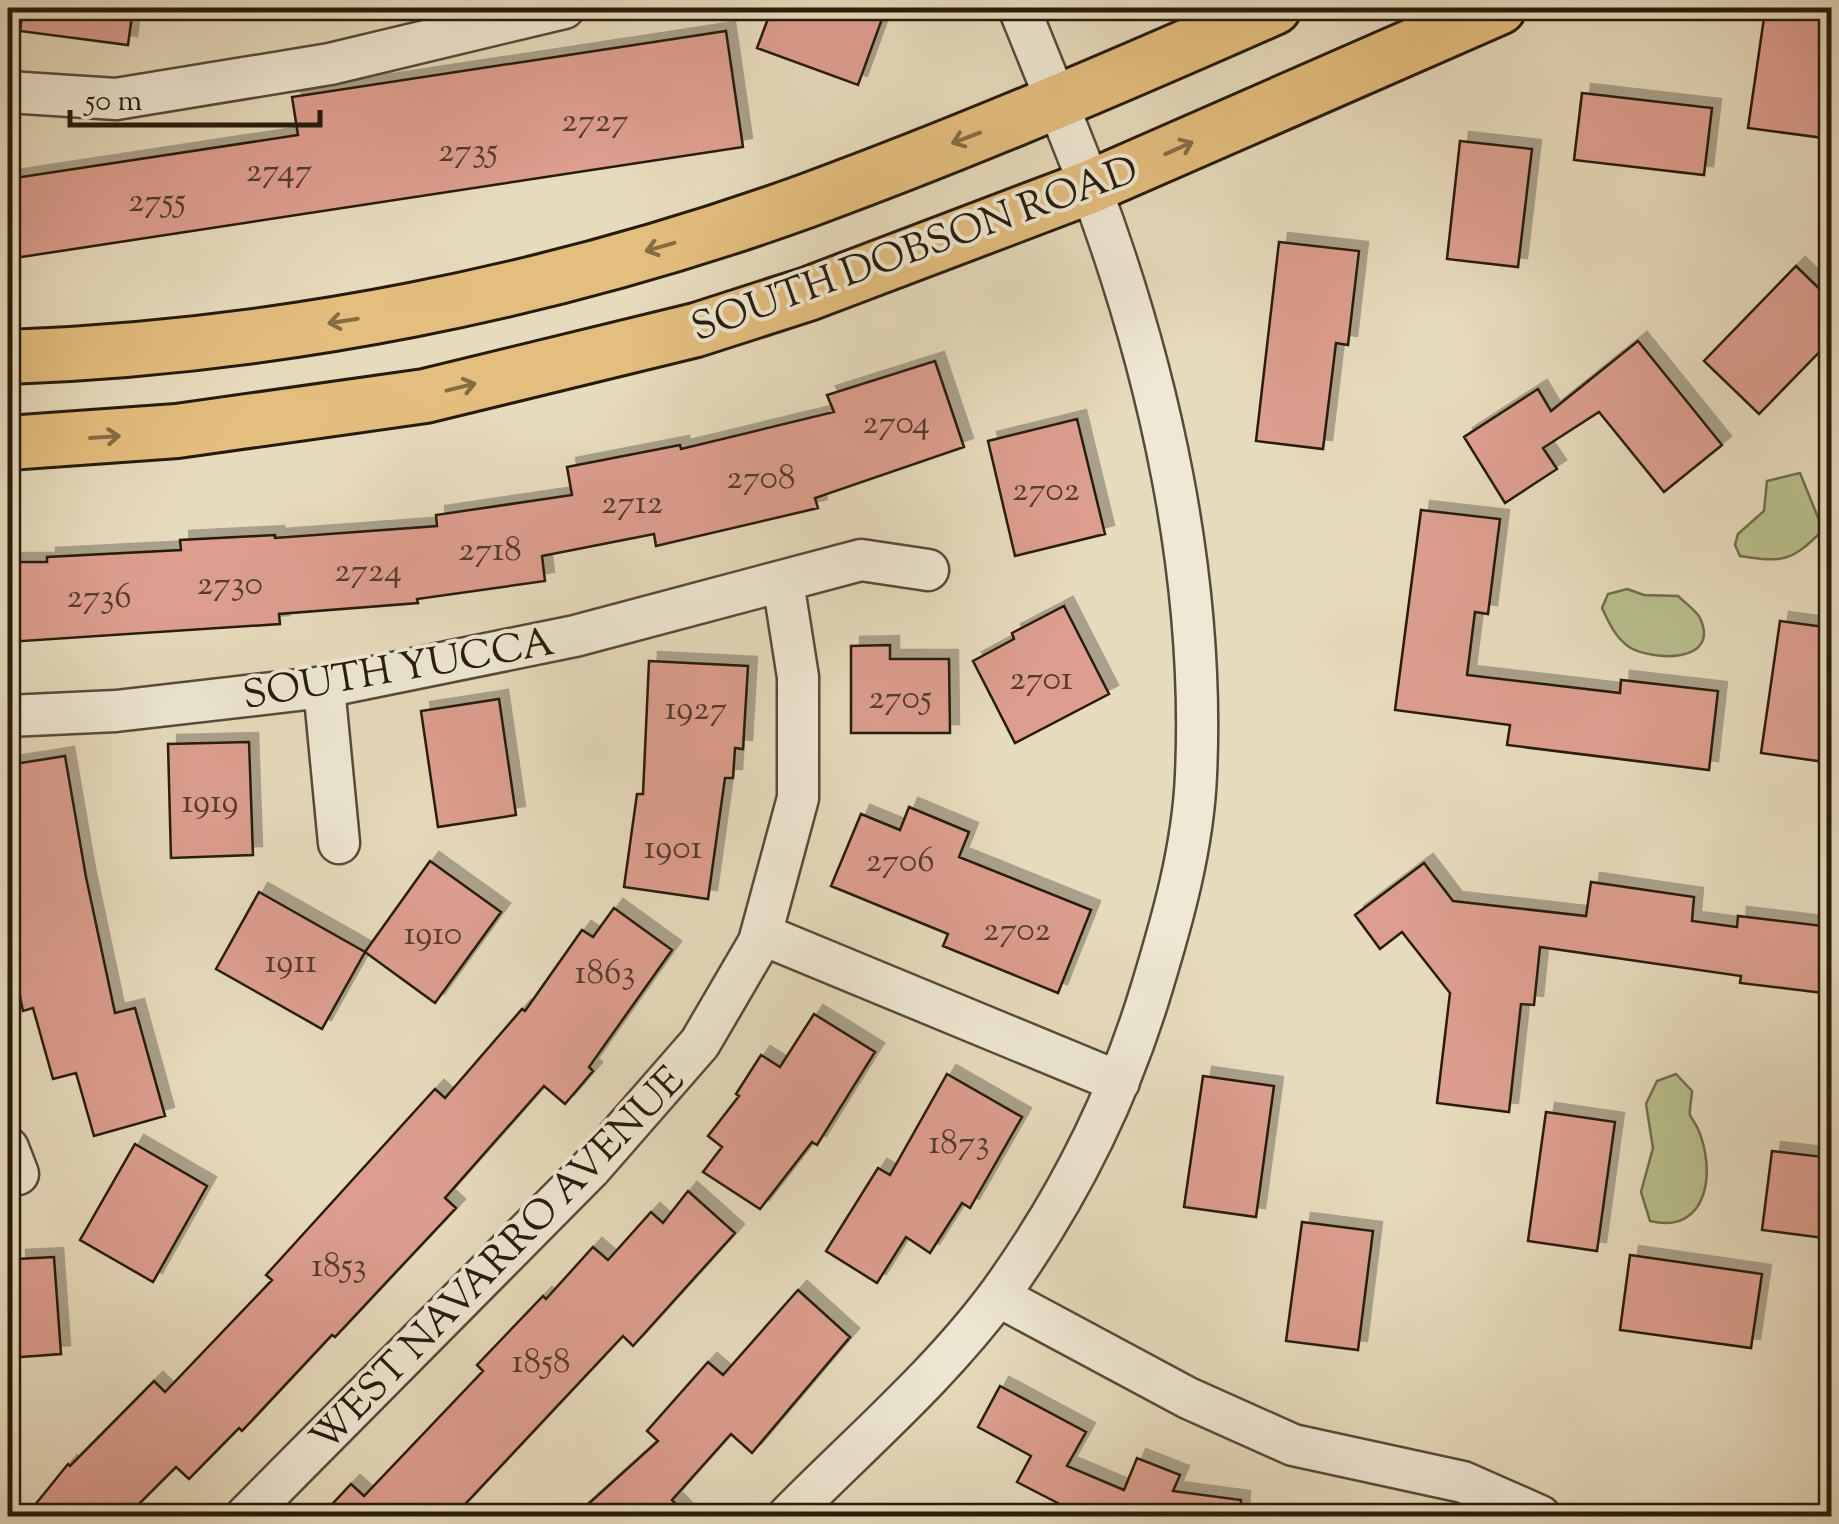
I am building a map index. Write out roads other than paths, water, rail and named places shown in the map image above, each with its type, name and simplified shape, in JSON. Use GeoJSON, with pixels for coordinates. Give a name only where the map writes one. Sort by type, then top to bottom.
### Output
{"type":"FeatureCollection","features":[{"type":"Feature","properties":{"kind":"main road","name":"SOUTH DOBSON ROAD"},"geometry":{"type":"LineString","coordinates":[[8,356],[92,354],[238,338],[378,316],[510,289],[680,242],[805,201],[1056,103],[1274,8]]}},
{"type":"Feature","properties":{"kind":"main road","name":"SOUTH DOBSON ROAD"},"geometry":{"type":"LineString","coordinates":[[8,442],[178,432],[425,396],[696,330],[808,294],[1090,187],[1499,8]]}},
{"type":"Feature","properties":{"kind":"street"},"geometry":{"type":"LineString","coordinates":[[8,92],[116,99],[330,64],[564,8]]}},
{"type":"Feature","properties":{"kind":"street"},"geometry":{"type":"LineString","coordinates":[[788,1516],[935,1371],[998,1296],[1071,1184],[1119,1082],[1144,1015],[1174,916],[1183,868],[1196,776],[1196,692],[1192,608],[1172,475],[1153,392],[1090,187],[1020,8]]}},
{"type":"Feature","properties":{"kind":"street","name":"SOUTH YUCCA"},"geometry":{"type":"LineString","coordinates":[[8,716],[116,710],[324,687],[575,636],[861,560],[928,570]]}},
{"type":"Feature","properties":{"kind":"street","name":"WEST NAVARRO AVENUE"},"geometry":{"type":"LineString","coordinates":[[246,1516],[590,1169],[700,1043],[761,934],[798,798],[798,677],[783,582]]}},
{"type":"Feature","properties":{"kind":"street"},"geometry":{"type":"LineString","coordinates":[[324,687],[338,842]]}},
{"type":"Feature","properties":{"kind":"street"},"geometry":{"type":"LineString","coordinates":[[761,934],[1119,1082]]}},
{"type":"Feature","properties":{"kind":"street"},"geometry":{"type":"LineString","coordinates":[[998,1296],[1188,1398],[1293,1445],[1463,1482],[1540,1516]]}}]}
